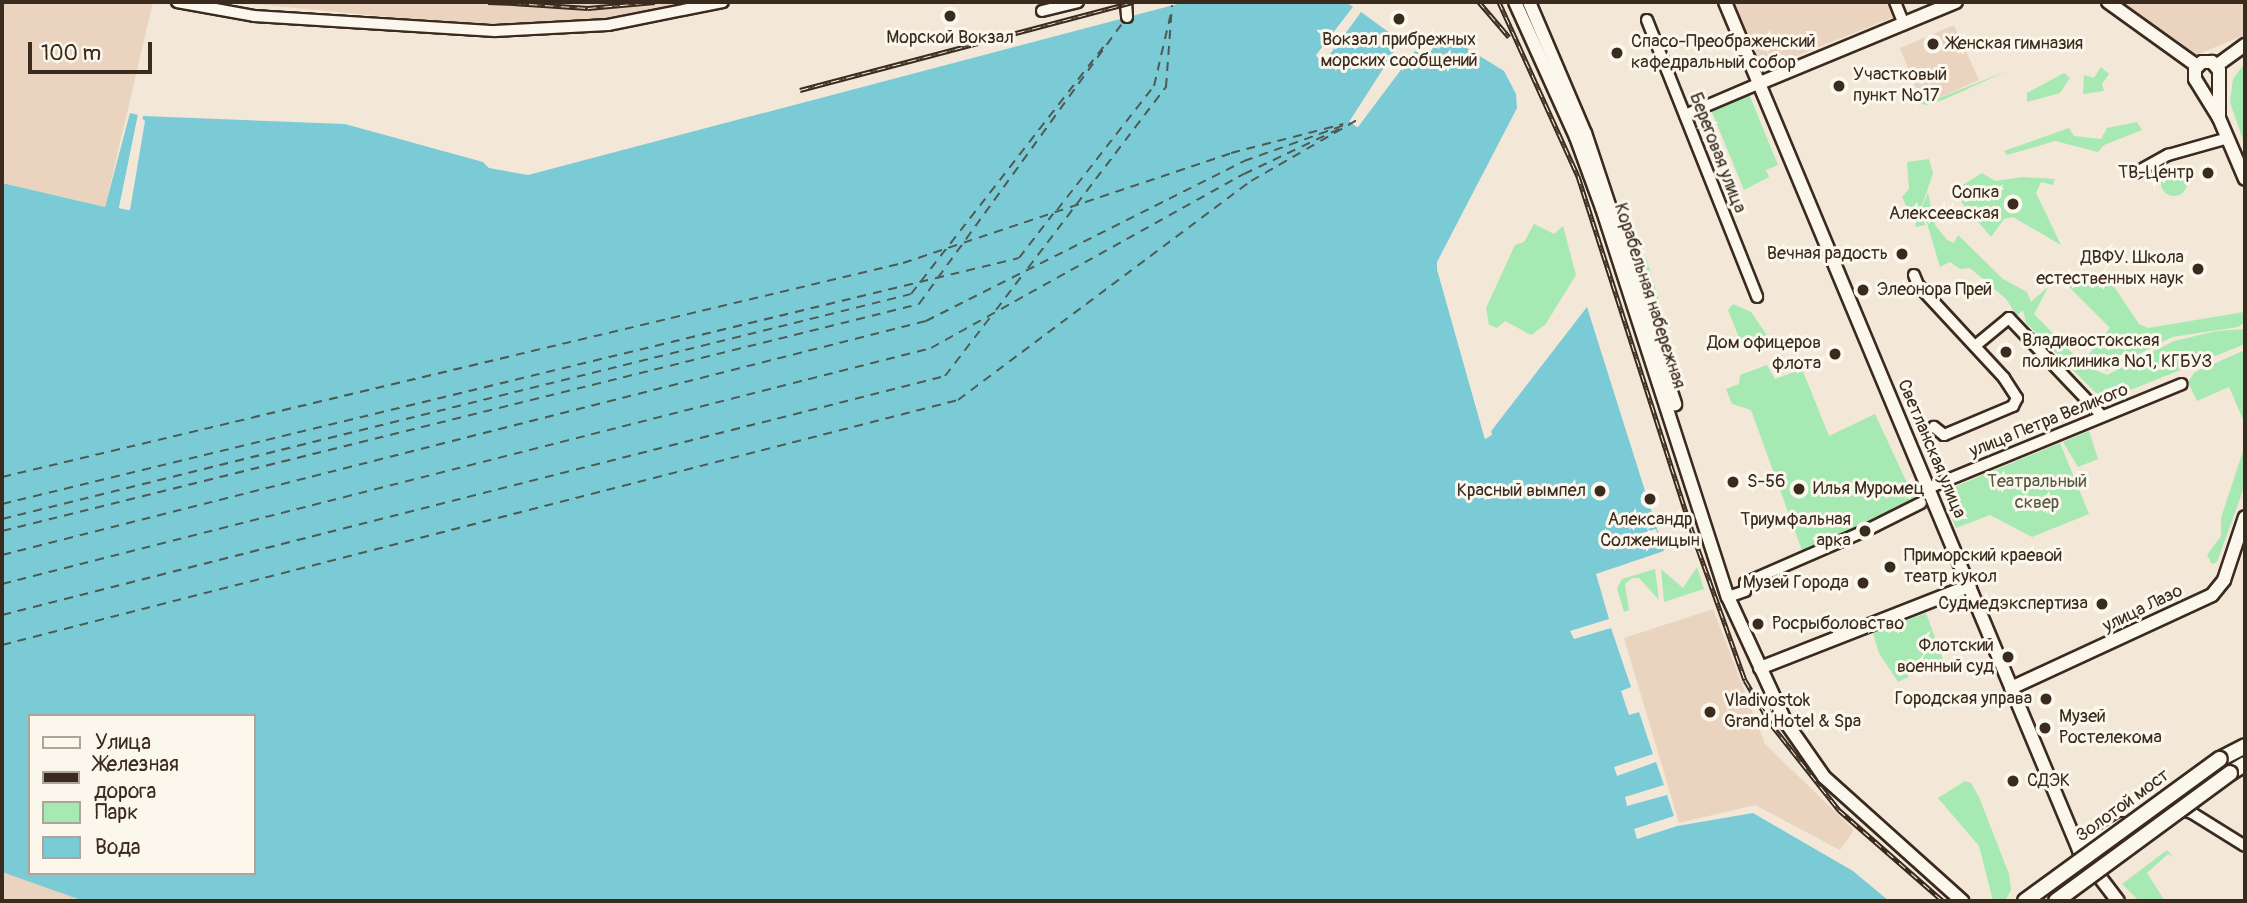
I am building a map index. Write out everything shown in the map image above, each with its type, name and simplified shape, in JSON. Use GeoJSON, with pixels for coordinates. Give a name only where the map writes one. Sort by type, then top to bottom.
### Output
{"type":"FeatureCollection","features":[{"type":"Feature","properties":{"kind":"highway","name":"Золотой мост"},"geometry":{"type":"LineString","coordinates":[[2025,901],[2220,759],[2245,746]]}},
{"type":"Feature","properties":{"kind":"highway","name":"Золотой мост"},"geometry":{"type":"LineString","coordinates":[[2056,901],[2230,772],[2245,765]]}},
{"type":"Feature","properties":{"kind":"main road","name":"Корабельная набережная"},"geometry":{"type":"LineString","coordinates":[[1515,2],[1597,196],[1732,599],[1785,721],[1824,777],[1962,901]]}},
{"type":"Feature","properties":{"kind":"main road","name":"Корабельная набережная"},"geometry":{"type":"LineString","coordinates":[[1529,2],[1614,216],[1732,599]]}},
{"type":"Feature","properties":{"kind":"main road","name":"Светланская улица"},"geometry":{"type":"LineString","coordinates":[[1725,2],[2078,849],[2118,901]]}},
{"type":"Feature","properties":{"kind":"main road"},"geometry":{"type":"LineString","coordinates":[[1760,83],[1956,2]]}},
{"type":"Feature","properties":{"kind":"main road"},"geometry":{"type":"LineString","coordinates":[[2108,2],[2211,86],[2218,80]]}},
{"type":"Feature","properties":{"kind":"main road"},"geometry":{"type":"LineString","coordinates":[[2216,66],[2245,45]]}},
{"type":"Feature","properties":{"kind":"main road"},"geometry":{"type":"LineString","coordinates":[[2195,72],[2205,61],[2216,66]]}},
{"type":"Feature","properties":{"kind":"main road"},"geometry":{"type":"LineString","coordinates":[[2216,66],[2219,118]]}},
{"type":"Feature","properties":{"kind":"main road"},"geometry":{"type":"LineString","coordinates":[[2195,72],[2219,118],[2245,179]]}},
{"type":"Feature","properties":{"kind":"main road","name":"улица Лазо"},"geometry":{"type":"LineString","coordinates":[[2011,688],[2212,595],[2222,584],[2245,517]]}},
{"type":"Feature","properties":{"kind":"main road"},"geometry":{"type":"LineString","coordinates":[[1760,668],[1969,586]]}},
{"type":"Feature","properties":{"kind":"main road"},"geometry":{"type":"LineString","coordinates":[[2220,759],[2245,737]]}},
{"type":"Feature","properties":{"kind":"street"},"geometry":{"type":"LineString","coordinates":[[177,2],[254,16],[495,31],[608,26],[723,2]]}},
{"type":"Feature","properties":{"kind":"street"},"geometry":{"type":"LineString","coordinates":[[1042,11],[1078,2]]}},
{"type":"Feature","properties":{"kind":"street"},"geometry":{"type":"LineString","coordinates":[[1126,2],[1127,17]]}},
{"type":"Feature","properties":{"kind":"street"},"geometry":{"type":"LineString","coordinates":[[1895,2],[1904,23]]}},
{"type":"Feature","properties":{"kind":"street","name":"Береговая улица"},"geometry":{"type":"LineString","coordinates":[[1647,20],[1757,297]]}},
{"type":"Feature","properties":{"kind":"street"},"geometry":{"type":"LineString","coordinates":[[1685,115],[1760,83]]}},
{"type":"Feature","properties":{"kind":"street"},"geometry":{"type":"LineString","coordinates":[[2135,173],[2168,155],[2228,138]]}},
{"type":"Feature","properties":{"kind":"street"},"geometry":{"type":"LineString","coordinates":[[1914,275],[1924,292],[2014,390],[2016,404],[1944,435],[1934,426]]}},
{"type":"Feature","properties":{"kind":"street"},"geometry":{"type":"LineString","coordinates":[[1975,346],[2009,318],[2102,416]]}},
{"type":"Feature","properties":{"kind":"street","name":"улица Петра Великого"},"geometry":{"type":"LineString","coordinates":[[1928,488],[2182,384]]}},
{"type":"Feature","properties":{"kind":"street"},"geometry":{"type":"LineString","coordinates":[[1732,599],[1745,591],[1745,583],[1921,503]]}},
{"type":"Feature","properties":{"kind":"street"},"geometry":{"type":"LineString","coordinates":[[2078,849],[2137,816],[2168,806],[2212,823],[2245,846]]}},
{"type":"Feature","properties":{"kind":"shaded area"},"geometry":{"type":"Polygon","coordinates":[[[2,2],[153,2],[105,207],[2,183],[2,2]]]}},
{"type":"Feature","properties":{"kind":"shaded area"},"geometry":{"type":"Polygon","coordinates":[[[232,2],[680,2],[681,5],[598,22],[484,26],[232,2]]]}},
{"type":"Feature","properties":{"kind":"shaded area"},"geometry":{"type":"Polygon","coordinates":[[[1732,2],[1888,2],[1894,17],[1761,70],[1732,2]]]}},
{"type":"Feature","properties":{"kind":"shaded area"},"geometry":{"type":"Polygon","coordinates":[[[2121,2],[2245,2],[2245,35],[2196,55],[2121,2]]]}},
{"type":"Feature","properties":{"kind":"shaded area"},"geometry":{"type":"Polygon","coordinates":[[[1954,25],[1979,80],[1929,102],[1927,97],[1920,99],[1900,48],[1954,25]]]}},
{"type":"Feature","properties":{"kind":"shaded area","name":"Vladivostok Grand Hotel & Spa"},"geometry":{"type":"Polygon","coordinates":[[[1713,609],[1765,744],[1854,830],[1840,850],[1755,805],[1679,823],[1624,638],[1713,609]]]}},
{"type":"Feature","properties":{"kind":"shaded area"},"geometry":{"type":"Polygon","coordinates":[[[2,871],[45,885],[84,901],[2,901],[2,871]]]}},
{"type":"Feature","properties":{"kind":"green space"},"geometry":{"type":"Polygon","coordinates":[[[2245,63],[2243,140],[2230,102],[2233,79],[2245,63]]]}},
{"type":"Feature","properties":{"kind":"green space"},"geometry":{"type":"Polygon","coordinates":[[[2101,67],[2109,74],[2102,84],[2104,91],[2083,94],[2084,75],[2094,78],[2101,67]]]}},
{"type":"Feature","properties":{"kind":"green space"},"geometry":{"type":"Polygon","coordinates":[[[2007,71],[1943,100],[1926,105],[1918,103],[1918,99],[1926,97],[1929,102],[2007,71]]]}},
{"type":"Feature","properties":{"kind":"green space"},"geometry":{"type":"Polygon","coordinates":[[[2064,73],[2070,78],[2060,93],[2027,102],[2027,93],[2064,73]]]}},
{"type":"Feature","properties":{"kind":"green space"},"geometry":{"type":"Polygon","coordinates":[[[1749,94],[1778,165],[1766,170],[1769,177],[1744,190],[1711,110],[1749,94]]]}},
{"type":"Feature","properties":{"kind":"green space"},"geometry":{"type":"Polygon","coordinates":[[[2137,122],[2142,130],[2104,145],[2098,152],[2055,141],[2007,155],[2004,151],[2069,128],[2074,136],[2101,139],[2107,128],[2137,122]]]}},
{"type":"Feature","properties":{"kind":"green space"},"geometry":{"type":"Polygon","coordinates":[[[1929,159],[1933,173],[1920,212],[1928,193],[1935,225],[1947,240],[1954,243],[1958,235],[2003,279],[2027,292],[2031,302],[2048,287],[2034,314],[2085,366],[2107,375],[2174,341],[2217,331],[2245,329],[2245,344],[2118,395],[2103,396],[2095,392],[2026,323],[2023,310],[2017,316],[2006,299],[1970,268],[1960,269],[1950,262],[1940,267],[1927,223],[1923,217],[1925,225],[1916,227],[1902,197],[1909,189],[1907,162],[1929,159]]]}},
{"type":"Feature","properties":{"kind":"green space"},"geometry":{"type":"Polygon","coordinates":[[[2174,170],[2183,174],[2187,183],[2183,192],[2174,196],[2165,192],[2161,183],[2165,174],[2174,170]]]}},
{"type":"Feature","properties":{"kind":"green space"},"geometry":{"type":"Polygon","coordinates":[[[1982,173],[1995,181],[2023,177],[2055,179],[2053,185],[2041,182],[2036,193],[2061,245],[2013,217],[2004,219],[1991,237],[1962,203],[1963,185],[1982,173]]]}},
{"type":"Feature","properties":{"kind":"green space"},"geometry":{"type":"Polygon","coordinates":[[[1534,224],[1554,234],[1563,226],[1576,275],[1545,325],[1531,335],[1505,321],[1497,328],[1489,325],[1486,308],[1515,245],[1524,242],[1534,224]]]}},
{"type":"Feature","properties":{"kind":"green space"},"geometry":{"type":"Polygon","coordinates":[[[1646,258],[1669,332],[1662,334],[1639,260],[1646,258]]]}},
{"type":"Feature","properties":{"kind":"green space"},"geometry":{"type":"Polygon","coordinates":[[[2084,277],[2109,279],[2139,324],[2148,328],[2244,312],[2245,322],[2238,327],[2172,337],[2107,371],[2089,354],[2110,328],[2066,284],[2084,277]]]}},
{"type":"Feature","properties":{"kind":"green space"},"geometry":{"type":"Polygon","coordinates":[[[1733,304],[1751,312],[1773,344],[1744,350],[1728,310],[1733,304]]]}},
{"type":"Feature","properties":{"kind":"green space"},"geometry":{"type":"Polygon","coordinates":[[[2245,350],[2245,424],[2229,387],[2197,401],[2188,382],[2195,372],[2245,350]]]}},
{"type":"Feature","properties":{"kind":"green space"},"geometry":{"type":"Polygon","coordinates":[[[1767,365],[1775,379],[1802,369],[1829,436],[1875,414],[1915,500],[1803,553],[1751,410],[1732,404],[1726,389],[1739,384],[1740,375],[1767,365]]]}},
{"type":"Feature","properties":{"kind":"green space"},"geometry":{"type":"Polygon","coordinates":[[[2089,431],[2098,459],[2078,467],[2063,442],[2089,431]]]}},
{"type":"Feature","properties":{"kind":"green space","name":"Театральный сквер"},"geometry":{"type":"Polygon","coordinates":[[[2060,443],[2089,514],[2032,537],[1990,515],[1956,528],[1942,492],[2060,443]]]}},
{"type":"Feature","properties":{"kind":"green space"},"geometry":{"type":"Polygon","coordinates":[[[2245,445],[2245,485],[2217,562],[2212,564],[2207,555],[2221,536],[2221,518],[2245,445]]]}},
{"type":"Feature","properties":{"kind":"green space"},"geometry":{"type":"Polygon","coordinates":[[[1697,567],[1704,589],[1664,602],[1661,569],[1683,588],[1697,567]]]}},
{"type":"Feature","properties":{"kind":"green space"},"geometry":{"type":"Polygon","coordinates":[[[1655,569],[1659,600],[1639,578],[1632,578],[1625,584],[1629,610],[1624,612],[1617,588],[1622,579],[1655,569]]]}},
{"type":"Feature","properties":{"kind":"green space"},"geometry":{"type":"Polygon","coordinates":[[[1926,613],[1943,660],[1898,682],[1879,653],[1873,633],[1926,613]]]}},
{"type":"Feature","properties":{"kind":"green space"},"geometry":{"type":"Polygon","coordinates":[[[1965,781],[1971,783],[1979,797],[2009,874],[2011,890],[2005,901],[1993,901],[1979,846],[1938,798],[1965,781]]]}},
{"type":"Feature","properties":{"kind":"green space"},"geometry":{"type":"Polygon","coordinates":[[[2167,850],[2173,857],[2168,854],[2147,873],[2165,901],[2139,901],[2122,884],[2167,850]]]}},
{"type":"Feature","properties":{"kind":"water"},"geometry":{"type":"Polygon","coordinates":[[[1185,2],[1346,2],[1353,7],[1316,55],[1324,62],[1361,12],[1401,41],[1350,122],[1357,127],[1415,51],[1427,56],[1444,34],[1504,71],[1516,94],[1517,108],[1437,262],[1485,439],[1587,307],[1664,551],[1596,574],[1609,619],[1570,631],[1574,639],[1611,628],[1631,687],[1621,691],[1629,715],[1639,712],[1653,754],[1614,767],[1617,776],[1656,762],[1664,785],[1625,797],[1627,806],[1667,795],[1674,816],[1634,829],[1637,839],[1677,826],[1753,813],[1853,871],[1889,901],[84,901],[2,872],[2,183],[105,207],[130,113],[138,115],[119,208],[129,210],[143,116],[345,124],[483,162],[489,168],[528,175],[1185,2]]]}},
{"type":"Feature","properties":{"kind":"pier"},"geometry":{"type":"Polygon","coordinates":[[[1353,7],[1323,57],[1361,12],[1324,62],[1316,56],[1353,7]]]}},
{"type":"Feature","properties":{"kind":"pier"},"geometry":{"type":"Polygon","coordinates":[[[1401,41],[1355,121],[1415,51],[1358,127],[1349,122],[1401,41]]]}},
{"type":"Feature","properties":{"kind":"pier"},"geometry":{"type":"Polygon","coordinates":[[[138,115],[145,121],[130,210],[119,208],[138,115]]]}},
{"type":"Feature","properties":{"kind":"pier"},"geometry":{"type":"Polygon","coordinates":[[[1442,253],[1441,268],[1486,435],[1491,430],[1492,435],[1485,439],[1437,269],[1442,253]]]}},
{"type":"Feature","properties":{"kind":"pier"},"geometry":{"type":"Polygon","coordinates":[[[1656,529],[1658,536],[1608,550],[1606,543],[1656,529]]]}},
{"type":"Feature","properties":{"kind":"ferry route"},"geometry":{"type":"LineString","coordinates":[[1028,268],[1166,87],[1172,5]]}},
{"type":"Feature","properties":{"kind":"ferry route"},"geometry":{"type":"LineString","coordinates":[[1057,210],[1154,86],[1171,13]]}},
{"type":"Feature","properties":{"kind":"ferry route"},"geometry":{"type":"LineString","coordinates":[[2,531],[919,304],[1125,19]]}},
{"type":"Feature","properties":{"kind":"ferry route"},"geometry":{"type":"LineString","coordinates":[[2,519],[911,294],[1107,42]]}},
{"type":"Feature","properties":{"kind":"ferry route"},"geometry":{"type":"LineString","coordinates":[[2,645],[958,400],[1251,181],[1357,120]]}},
{"type":"Feature","properties":{"kind":"ferry route"},"geometry":{"type":"LineString","coordinates":[[2,555],[926,321],[1244,161],[1350,123]]}},
{"type":"Feature","properties":{"kind":"ferry route"},"geometry":{"type":"LineString","coordinates":[[2,477],[903,263],[1231,153],[1343,124]]}},
{"type":"Feature","properties":{"kind":"ferry route"},"geometry":{"type":"LineString","coordinates":[[2,584],[931,348],[1244,174],[1341,128]]}},
{"type":"Feature","properties":{"kind":"ferry route"},"geometry":{"type":"LineString","coordinates":[[2,504],[1019,258],[1053,214]]}},
{"type":"Feature","properties":{"kind":"ferry route"},"geometry":{"type":"LineString","coordinates":[[996,310],[1024,273]]}},
{"type":"Feature","properties":{"kind":"ferry route"},"geometry":{"type":"LineString","coordinates":[[2,615],[945,376],[992,315]]}},
{"type":"Feature","properties":{"kind":"railway"},"geometry":{"type":"LineString","coordinates":[[488,2],[523,3]]}},
{"type":"Feature","properties":{"kind":"railway"},"geometry":{"type":"LineString","coordinates":[[513,3],[588,8],[655,2]]}},
{"type":"Feature","properties":{"kind":"railway"},"geometry":{"type":"LineString","coordinates":[[800,90],[1134,2]]}},
{"type":"Feature","properties":{"kind":"railway"},"geometry":{"type":"LineString","coordinates":[[1479,2],[1509,37]]}},
{"type":"Feature","properties":{"kind":"railway"},"geometry":{"type":"LineString","coordinates":[[1499,2],[1578,176],[1693,535],[1745,680],[1771,724],[1839,810],[1943,901]]}},
{"type":"Feature","properties":{"kind":"place","name":"Морской Вокзал"},"geometry":{"type":"Point","coordinates":[950,16]}},
{"type":"Feature","properties":{"kind":"place","name":"Вокзал прибрежных морских сообщений"},"geometry":{"type":"Point","coordinates":[1399,19]}},
{"type":"Feature","properties":{"kind":"place","name":"Женская гимназия"},"geometry":{"type":"Point","coordinates":[1933,44]}},
{"type":"Feature","properties":{"kind":"place","name":"Спасо-Преображенский кафедральный собор"},"geometry":{"type":"Point","coordinates":[1617,53]}},
{"type":"Feature","properties":{"kind":"place","name":"Участковый пункт №17"},"geometry":{"type":"Point","coordinates":[1839,86]}},
{"type":"Feature","properties":{"kind":"place","name":"ТВ-Центр"},"geometry":{"type":"Point","coordinates":[2208,173]}},
{"type":"Feature","properties":{"kind":"place","name":"Сопка Алексеевская"},"geometry":{"type":"Point","coordinates":[2013,204]}},
{"type":"Feature","properties":{"kind":"place","name":"Вечная радость"},"geometry":{"type":"Point","coordinates":[1902,254]}},
{"type":"Feature","properties":{"kind":"place","name":"ДВФУ. Школа естественных наук"},"geometry":{"type":"Point","coordinates":[2198,269]}},
{"type":"Feature","properties":{"kind":"place","name":"Элеонора Прей"},"geometry":{"type":"Point","coordinates":[1863,290]}},
{"type":"Feature","properties":{"kind":"place","name":"Владивостокская поликлиника №1, КГБУЗ"},"geometry":{"type":"Point","coordinates":[2006,352]}},
{"type":"Feature","properties":{"kind":"place","name":"Дом офицеров флота"},"geometry":{"type":"Point","coordinates":[1835,354]}},
{"type":"Feature","properties":{"kind":"place","name":"S-56"},"geometry":{"type":"Point","coordinates":[1733,482]}},
{"type":"Feature","properties":{"kind":"place","name":"Илья Муромец"},"geometry":{"type":"Point","coordinates":[1799,489]}},
{"type":"Feature","properties":{"kind":"place","name":"Красный вымпел"},"geometry":{"type":"Point","coordinates":[1600,491]}},
{"type":"Feature","properties":{"kind":"place","name":"Александр Солженицын"},"geometry":{"type":"Point","coordinates":[1650,499]}},
{"type":"Feature","properties":{"kind":"place","name":"Триумфальная арка"},"geometry":{"type":"Point","coordinates":[1865,531]}},
{"type":"Feature","properties":{"kind":"place","name":"Приморский краевой театр кукол"},"geometry":{"type":"Point","coordinates":[1890,567]}},
{"type":"Feature","properties":{"kind":"place","name":"Музей Города"},"geometry":{"type":"Point","coordinates":[1863,583]}},
{"type":"Feature","properties":{"kind":"place","name":"Судмедэкспертиза"},"geometry":{"type":"Point","coordinates":[2102,604]}},
{"type":"Feature","properties":{"kind":"place","name":"Росрыболовство"},"geometry":{"type":"Point","coordinates":[1758,624]}},
{"type":"Feature","properties":{"kind":"place","name":"Флотский военный суд"},"geometry":{"type":"Point","coordinates":[2008,657]}},
{"type":"Feature","properties":{"kind":"place","name":"Городская управа"},"geometry":{"type":"Point","coordinates":[2046,699]}},
{"type":"Feature","properties":{"kind":"place","name":"Vladivostok Grand Hotel & Spa"},"geometry":{"type":"Point","coordinates":[1710,712]}},
{"type":"Feature","properties":{"kind":"place","name":"Музей Ростелекома"},"geometry":{"type":"Point","coordinates":[2045,728]}},
{"type":"Feature","properties":{"kind":"place","name":"СДЭК"},"geometry":{"type":"Point","coordinates":[2013,781]}}]}
